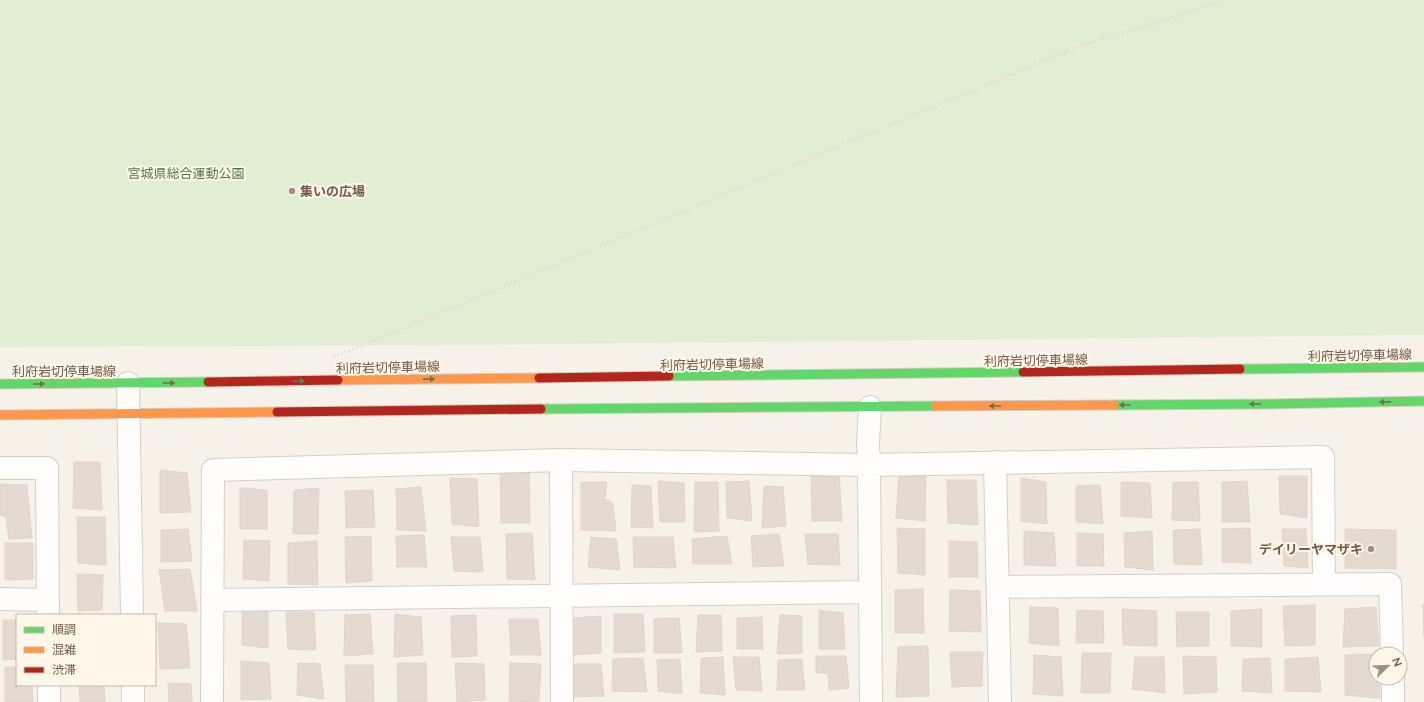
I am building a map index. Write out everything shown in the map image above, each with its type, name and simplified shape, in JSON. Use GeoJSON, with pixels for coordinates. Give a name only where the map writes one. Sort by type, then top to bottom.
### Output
{"type":"FeatureCollection","features":[{"type":"Feature","properties":{"kind":"main road","name":"利府岩切停車場線"},"geometry":{"type":"LineString","coordinates":[[0,384],[1424,368]]}},
{"type":"Feature","properties":{"kind":"main road"},"geometry":{"type":"LineString","coordinates":[[0,415],[592,408],[1266,404],[1424,401]]}},
{"type":"Feature","properties":{"kind":"street"},"geometry":{"type":"LineString","coordinates":[[128,383],[132,614]]}},
{"type":"Feature","properties":{"kind":"street"},"geometry":{"type":"LineString","coordinates":[[870,407],[868,443],[871,702]]}},
{"type":"Feature","properties":{"kind":"street"},"geometry":{"type":"LineString","coordinates":[[212,702],[212,470],[561,460],[869,465],[1323,457],[1324,584]]}},
{"type":"Feature","properties":{"kind":"street"},"geometry":{"type":"LineString","coordinates":[[561,460],[562,702]]}},
{"type":"Feature","properties":{"kind":"street"},"geometry":{"type":"LineString","coordinates":[[995,462],[1000,702]]}},
{"type":"Feature","properties":{"kind":"street"},"geometry":{"type":"LineString","coordinates":[[0,468],[47,468],[48,607],[0,599]]}},
{"type":"Feature","properties":{"kind":"street"},"geometry":{"type":"LineString","coordinates":[[998,587],[1390,584],[1392,646]]}},
{"type":"Feature","properties":{"kind":"street"},"geometry":{"type":"LineString","coordinates":[[212,600],[869,592]]}},
{"type":"Feature","properties":{"kind":"street"},"geometry":{"type":"LineString","coordinates":[[49,686],[49,702]]}},
{"type":"Feature","properties":{"kind":"street"},"geometry":{"type":"LineString","coordinates":[[133,686],[133,702]]}},
{"type":"Feature","properties":{"kind":"street"},"geometry":{"type":"LineString","coordinates":[[1392,686],[1393,702]]}},
{"type":"Feature","properties":{"kind":"path"},"geometry":{"type":"LineString","coordinates":[[330,358],[1077,47],[1228,0]]}},
{"type":"Feature","properties":{"kind":"green space","name":"宮城県総合運動公園"},"geometry":{"type":"Polygon","coordinates":[[[0,0],[1424,0],[1424,335],[472,345],[0,347],[0,0]]]}},
{"type":"Feature","properties":{"kind":"building"},"geometry":{"type":"Polygon","coordinates":[[[74,462],[100,462],[102,510],[73,508],[74,462]]]}},
{"type":"Feature","properties":{"kind":"building"},"geometry":{"type":"Polygon","coordinates":[[[160,470],[187,473],[191,512],[160,513],[160,470]]]}},
{"type":"Feature","properties":{"kind":"building"},"geometry":{"type":"Polygon","coordinates":[[[500,471],[529,472],[530,523],[501,523],[500,471]]]}},
{"type":"Feature","properties":{"kind":"building"},"geometry":{"type":"Polygon","coordinates":[[[811,471],[839,472],[842,521],[812,521],[811,471]]]}},
{"type":"Feature","properties":{"kind":"building"},"geometry":{"type":"Polygon","coordinates":[[[899,474],[926,474],[925,521],[896,518],[899,474]]]}},
{"type":"Feature","properties":{"kind":"building"},"geometry":{"type":"Polygon","coordinates":[[[1279,476],[1307,476],[1307,518],[1280,514],[1279,476]]]}},
{"type":"Feature","properties":{"kind":"building"},"geometry":{"type":"Polygon","coordinates":[[[450,478],[477,479],[479,527],[452,524],[450,478]]]}},
{"type":"Feature","properties":{"kind":"building"},"geometry":{"type":"Polygon","coordinates":[[[1021,478],[1046,482],[1047,524],[1021,521],[1021,478]]]}},
{"type":"Feature","properties":{"kind":"building"},"geometry":{"type":"Polygon","coordinates":[[[947,480],[976,480],[978,525],[948,523],[947,480]]]}},
{"type":"Feature","properties":{"kind":"building"},"geometry":{"type":"Polygon","coordinates":[[[658,481],[684,483],[685,522],[660,522],[658,481]]]}},
{"type":"Feature","properties":{"kind":"building"},"geometry":{"type":"Polygon","coordinates":[[[749,481],[752,521],[727,518],[726,482],[749,481]]]}},
{"type":"Feature","properties":{"kind":"building"},"geometry":{"type":"Polygon","coordinates":[[[1247,481],[1250,522],[1222,522],[1222,482],[1247,481]]]}},
{"type":"Feature","properties":{"kind":"building"},"geometry":{"type":"Polygon","coordinates":[[[581,482],[607,482],[605,499],[613,503],[616,531],[581,530],[581,482]]]}},
{"type":"Feature","properties":{"kind":"building"},"geometry":{"type":"Polygon","coordinates":[[[695,482],[718,482],[719,531],[694,532],[695,482]]]}},
{"type":"Feature","properties":{"kind":"building"},"geometry":{"type":"Polygon","coordinates":[[[1121,482],[1150,483],[1152,518],[1121,516],[1121,482]]]}},
{"type":"Feature","properties":{"kind":"building"},"geometry":{"type":"Polygon","coordinates":[[[1173,482],[1198,482],[1200,521],[1172,520],[1173,482]]]}},
{"type":"Feature","properties":{"kind":"building"},"geometry":{"type":"Polygon","coordinates":[[[0,484],[27,485],[32,538],[9,539],[6,517],[0,515],[0,484]]]}},
{"type":"Feature","properties":{"kind":"building"},"geometry":{"type":"Polygon","coordinates":[[[632,485],[651,486],[653,528],[631,527],[632,485]]]}},
{"type":"Feature","properties":{"kind":"building"},"geometry":{"type":"Polygon","coordinates":[[[1100,485],[1103,524],[1076,522],[1076,486],[1100,485]]]}},
{"type":"Feature","properties":{"kind":"building"},"geometry":{"type":"Polygon","coordinates":[[[764,486],[783,487],[786,526],[762,528],[764,486]]]}},
{"type":"Feature","properties":{"kind":"building"},"geometry":{"type":"Polygon","coordinates":[[[421,487],[426,531],[397,530],[396,489],[421,487]]]}},
{"type":"Feature","properties":{"kind":"building"},"geometry":{"type":"Polygon","coordinates":[[[240,488],[267,490],[267,529],[240,529],[240,488]]]}},
{"type":"Feature","properties":{"kind":"building"},"geometry":{"type":"Polygon","coordinates":[[[319,488],[318,534],[293,534],[294,490],[319,488]]]}},
{"type":"Feature","properties":{"kind":"building"},"geometry":{"type":"Polygon","coordinates":[[[373,490],[375,527],[346,528],[345,491],[373,490]]]}},
{"type":"Feature","properties":{"kind":"building"},"geometry":{"type":"Polygon","coordinates":[[[77,517],[105,517],[106,565],[78,563],[77,517]]]}},
{"type":"Feature","properties":{"kind":"building"},"geometry":{"type":"Polygon","coordinates":[[[897,528],[925,529],[925,575],[898,573],[897,528]]]}},
{"type":"Feature","properties":{"kind":"building"},"geometry":{"type":"Polygon","coordinates":[[[1250,528],[1251,563],[1222,562],[1222,529],[1250,528]]]}},
{"type":"Feature","properties":{"kind":"building"},"geometry":{"type":"Polygon","coordinates":[[[188,529],[192,561],[161,562],[161,530],[188,529]]]}},
{"type":"Feature","properties":{"kind":"building"},"geometry":{"type":"Polygon","coordinates":[[[1200,529],[1202,565],[1174,564],[1173,530],[1200,529]]]}},
{"type":"Feature","properties":{"kind":"building"},"geometry":{"type":"Polygon","coordinates":[[[1282,529],[1306,529],[1308,568],[1284,566],[1282,529]]]}},
{"type":"Feature","properties":{"kind":"building"},"geometry":{"type":"Polygon","coordinates":[[[1345,529],[1396,530],[1396,569],[1345,568],[1345,529]]]}},
{"type":"Feature","properties":{"kind":"building"},"geometry":{"type":"Polygon","coordinates":[[[1024,531],[1054,533],[1056,566],[1024,565],[1024,531]]]}},
{"type":"Feature","properties":{"kind":"building"},"geometry":{"type":"Polygon","coordinates":[[[1152,531],[1153,570],[1125,567],[1124,533],[1152,531]]]}},
{"type":"Feature","properties":{"kind":"building"},"geometry":{"type":"Polygon","coordinates":[[[532,533],[535,580],[507,579],[506,534],[532,533]]]}},
{"type":"Feature","properties":{"kind":"building"},"geometry":{"type":"Polygon","coordinates":[[[1077,533],[1103,534],[1104,566],[1077,566],[1077,533]]]}},
{"type":"Feature","properties":{"kind":"building"},"geometry":{"type":"Polygon","coordinates":[[[779,534],[784,566],[753,567],[751,536],[779,534]]]}},
{"type":"Feature","properties":{"kind":"building"},"geometry":{"type":"Polygon","coordinates":[[[805,534],[838,534],[840,565],[808,564],[805,534]]]}},
{"type":"Feature","properties":{"kind":"building"},"geometry":{"type":"Polygon","coordinates":[[[424,535],[427,567],[397,567],[396,536],[424,535]]]}},
{"type":"Feature","properties":{"kind":"building"},"geometry":{"type":"Polygon","coordinates":[[[371,536],[372,581],[346,583],[345,537],[371,536]]]}},
{"type":"Feature","properties":{"kind":"building"},"geometry":{"type":"Polygon","coordinates":[[[727,536],[732,564],[693,564],[692,539],[727,536]]]}},
{"type":"Feature","properties":{"kind":"building"},"geometry":{"type":"Polygon","coordinates":[[[451,537],[480,537],[483,572],[454,571],[451,537]]]}},
{"type":"Feature","properties":{"kind":"building"},"geometry":{"type":"Polygon","coordinates":[[[591,537],[616,539],[620,570],[588,567],[591,537]]]}},
{"type":"Feature","properties":{"kind":"building"},"geometry":{"type":"Polygon","coordinates":[[[633,537],[673,537],[676,568],[634,567],[633,537]]]}},
{"type":"Feature","properties":{"kind":"building"},"geometry":{"type":"Polygon","coordinates":[[[244,540],[270,541],[269,581],[243,579],[244,540]]]}},
{"type":"Feature","properties":{"kind":"building"},"geometry":{"type":"Polygon","coordinates":[[[317,541],[318,585],[288,584],[288,543],[317,541]]]}},
{"type":"Feature","properties":{"kind":"building"},"geometry":{"type":"Polygon","coordinates":[[[949,541],[977,542],[978,577],[949,577],[949,541]]]}},
{"type":"Feature","properties":{"kind":"building"},"geometry":{"type":"Polygon","coordinates":[[[5,543],[33,543],[33,579],[5,580],[5,543]]]}},
{"type":"Feature","properties":{"kind":"building"},"geometry":{"type":"Polygon","coordinates":[[[190,569],[197,611],[165,611],[159,570],[190,569]]]}},
{"type":"Feature","properties":{"kind":"building"},"geometry":{"type":"Polygon","coordinates":[[[77,574],[103,575],[102,610],[78,611],[77,574]]]}},
{"type":"Feature","properties":{"kind":"building"},"geometry":{"type":"Polygon","coordinates":[[[923,589],[924,633],[895,633],[895,590],[923,589]]]}},
{"type":"Feature","properties":{"kind":"building"},"geometry":{"type":"Polygon","coordinates":[[[950,590],[980,591],[981,632],[949,631],[950,590]]]}},
{"type":"Feature","properties":{"kind":"building"},"geometry":{"type":"Polygon","coordinates":[[[1423,604],[1424,604],[1424,636],[1423,604]]]}},
{"type":"Feature","properties":{"kind":"building"},"geometry":{"type":"Polygon","coordinates":[[[1315,605],[1315,645],[1285,646],[1283,606],[1315,605]]]}},
{"type":"Feature","properties":{"kind":"building"},"geometry":{"type":"Polygon","coordinates":[[[1030,607],[1058,608],[1059,646],[1029,643],[1030,607]]]}},
{"type":"Feature","properties":{"kind":"building"},"geometry":{"type":"Polygon","coordinates":[[[1376,607],[1379,646],[1343,647],[1345,609],[1376,607]]]}},
{"type":"Feature","properties":{"kind":"building"},"geometry":{"type":"Polygon","coordinates":[[[268,609],[268,648],[242,645],[242,611],[268,609]]]}},
{"type":"Feature","properties":{"kind":"building"},"geometry":{"type":"Polygon","coordinates":[[[1122,609],[1157,611],[1157,646],[1123,645],[1122,609]]]}},
{"type":"Feature","properties":{"kind":"building"},"geometry":{"type":"Polygon","coordinates":[[[1262,609],[1262,647],[1231,646],[1231,611],[1262,609]]]}},
{"type":"Feature","properties":{"kind":"building"},"geometry":{"type":"Polygon","coordinates":[[[819,610],[843,613],[845,649],[819,649],[819,610]]]}},
{"type":"Feature","properties":{"kind":"building"},"geometry":{"type":"Polygon","coordinates":[[[1077,610],[1103,611],[1104,643],[1076,643],[1077,610]]]}},
{"type":"Feature","properties":{"kind":"building"},"geometry":{"type":"Polygon","coordinates":[[[286,612],[314,612],[316,650],[288,649],[286,612]]]}},
{"type":"Feature","properties":{"kind":"building"},"geometry":{"type":"Polygon","coordinates":[[[1176,612],[1209,612],[1209,646],[1177,647],[1176,612]]]}},
{"type":"Feature","properties":{"kind":"building"},"geometry":{"type":"Polygon","coordinates":[[[370,614],[373,654],[344,656],[345,615],[370,614]]]}},
{"type":"Feature","properties":{"kind":"building"},"geometry":{"type":"Polygon","coordinates":[[[395,614],[421,617],[423,655],[394,657],[395,614]]]}},
{"type":"Feature","properties":{"kind":"building"},"geometry":{"type":"Polygon","coordinates":[[[614,614],[643,614],[645,652],[614,653],[614,614]]]}},
{"type":"Feature","properties":{"kind":"building"},"geometry":{"type":"Polygon","coordinates":[[[476,615],[477,656],[452,657],[451,616],[476,615]]]}},
{"type":"Feature","properties":{"kind":"building"},"geometry":{"type":"Polygon","coordinates":[[[698,615],[721,615],[722,651],[696,652],[698,615]]]}},
{"type":"Feature","properties":{"kind":"building"},"geometry":{"type":"Polygon","coordinates":[[[780,615],[802,616],[802,653],[777,654],[780,615]]]}},
{"type":"Feature","properties":{"kind":"building"},"geometry":{"type":"Polygon","coordinates":[[[601,616],[601,653],[574,655],[574,618],[601,616]]]}},
{"type":"Feature","properties":{"kind":"building"},"geometry":{"type":"Polygon","coordinates":[[[762,617],[763,649],[737,649],[737,618],[762,617]]]}},
{"type":"Feature","properties":{"kind":"building"},"geometry":{"type":"Polygon","coordinates":[[[679,618],[682,653],[654,653],[654,619],[679,618]]]}},
{"type":"Feature","properties":{"kind":"building"},"geometry":{"type":"Polygon","coordinates":[[[509,619],[538,619],[541,655],[511,655],[509,619]]]}},
{"type":"Feature","properties":{"kind":"building"},"geometry":{"type":"Polygon","coordinates":[[[3,620],[16,620],[16,659],[3,660],[3,620]]]}},
{"type":"Feature","properties":{"kind":"building"},"geometry":{"type":"Polygon","coordinates":[[[158,623],[186,624],[190,668],[160,669],[158,623]]]}},
{"type":"Feature","properties":{"kind":"building"},"geometry":{"type":"Polygon","coordinates":[[[928,646],[929,696],[896,697],[898,647],[928,646]]]}},
{"type":"Feature","properties":{"kind":"building"},"geometry":{"type":"Polygon","coordinates":[[[950,652],[983,652],[982,686],[952,687],[950,652]]]}},
{"type":"Feature","properties":{"kind":"building"},"geometry":{"type":"Polygon","coordinates":[[[1082,653],[1111,653],[1110,693],[1081,693],[1082,653]]]}},
{"type":"Feature","properties":{"kind":"building"},"geometry":{"type":"Polygon","coordinates":[[[1368,654],[1368,686],[1379,686],[1380,698],[1345,695],[1345,655],[1368,654]]]}},
{"type":"Feature","properties":{"kind":"building"},"geometry":{"type":"Polygon","coordinates":[[[1034,655],[1061,657],[1063,696],[1033,694],[1034,655]]]}},
{"type":"Feature","properties":{"kind":"building"},"geometry":{"type":"Polygon","coordinates":[[[816,656],[846,656],[849,688],[829,690],[828,673],[816,673],[816,656]]]}},
{"type":"Feature","properties":{"kind":"building"},"geometry":{"type":"Polygon","coordinates":[[[1183,656],[1216,657],[1217,692],[1184,694],[1183,656]]]}},
{"type":"Feature","properties":{"kind":"building"},"geometry":{"type":"Polygon","coordinates":[[[723,657],[725,695],[700,693],[701,658],[723,657]]]}},
{"type":"Feature","properties":{"kind":"building"},"geometry":{"type":"Polygon","coordinates":[[[733,657],[759,657],[762,691],[736,690],[733,657]]]}},
{"type":"Feature","properties":{"kind":"building"},"geometry":{"type":"Polygon","coordinates":[[[1135,657],[1164,657],[1165,693],[1132,689],[1135,657]]]}},
{"type":"Feature","properties":{"kind":"building"},"geometry":{"type":"Polygon","coordinates":[[[1318,657],[1321,692],[1285,691],[1285,659],[1318,657]]]}},
{"type":"Feature","properties":{"kind":"building"},"geometry":{"type":"Polygon","coordinates":[[[643,658],[647,692],[612,691],[613,659],[643,658]]]}},
{"type":"Feature","properties":{"kind":"building"},"geometry":{"type":"Polygon","coordinates":[[[1270,658],[1272,693],[1242,691],[1243,659],[1270,658]]]}},
{"type":"Feature","properties":{"kind":"building"},"geometry":{"type":"Polygon","coordinates":[[[680,659],[682,694],[658,691],[657,660],[680,659]]]}},
{"type":"Feature","properties":{"kind":"building"},"geometry":{"type":"Polygon","coordinates":[[[802,659],[805,690],[777,690],[778,660],[802,659]]]}},
{"type":"Feature","properties":{"kind":"building"},"geometry":{"type":"Polygon","coordinates":[[[241,661],[269,663],[271,699],[241,700],[241,661]]]}},
{"type":"Feature","properties":{"kind":"building"},"geometry":{"type":"Polygon","coordinates":[[[298,663],[320,664],[324,699],[297,695],[298,663]]]}},
{"type":"Feature","properties":{"kind":"building"},"geometry":{"type":"Polygon","coordinates":[[[397,663],[426,663],[427,702],[398,702],[397,663]]]}},
{"type":"Feature","properties":{"kind":"building"},"geometry":{"type":"Polygon","coordinates":[[[455,663],[484,664],[485,700],[457,702],[455,663]]]}},
{"type":"Feature","properties":{"kind":"building"},"geometry":{"type":"Polygon","coordinates":[[[510,663],[541,664],[539,701],[509,702],[510,663]]]}},
{"type":"Feature","properties":{"kind":"building"},"geometry":{"type":"Polygon","coordinates":[[[573,664],[601,664],[604,696],[573,697],[573,664]]]}},
{"type":"Feature","properties":{"kind":"building"},"geometry":{"type":"Polygon","coordinates":[[[345,665],[373,665],[374,702],[346,702],[345,665]]]}},
{"type":"Feature","properties":{"kind":"building"},"geometry":{"type":"Polygon","coordinates":[[[5,667],[16,667],[16,686],[32,686],[33,702],[5,702],[5,667]]]}},
{"type":"Feature","properties":{"kind":"building"},"geometry":{"type":"Polygon","coordinates":[[[168,683],[191,684],[192,702],[169,702],[168,683]]]}},
{"type":"Feature","properties":{"kind":"building"},"geometry":{"type":"Polygon","coordinates":[[[79,686],[104,686],[105,702],[80,702],[79,686]]]}},
{"type":"Feature","properties":{"kind":"traffic: fast"},"geometry":{"type":"LineString","coordinates":[[1240,369],[1424,367]]}},
{"type":"Feature","properties":{"kind":"traffic: fast"},"geometry":{"type":"LineString","coordinates":[[669,376],[1023,372]]}},
{"type":"Feature","properties":{"kind":"traffic: fast"},"geometry":{"type":"LineString","coordinates":[[0,384],[208,382]]}},
{"type":"Feature","properties":{"kind":"traffic: fast"},"geometry":{"type":"LineString","coordinates":[[1114,405],[1424,401]]}},
{"type":"Feature","properties":{"kind":"traffic: fast"},"geometry":{"type":"LineString","coordinates":[[541,409],[935,406]]}},
{"type":"Feature","properties":{"kind":"traffic: slow"},"geometry":{"type":"LineString","coordinates":[[338,380],[539,378]]}},
{"type":"Feature","properties":{"kind":"traffic: slow"},"geometry":{"type":"LineString","coordinates":[[935,406],[1114,405]]}},
{"type":"Feature","properties":{"kind":"traffic: slow"},"geometry":{"type":"LineString","coordinates":[[0,415],[277,412]]}},
{"type":"Feature","properties":{"kind":"traffic: jam"},"geometry":{"type":"LineString","coordinates":[[1023,372],[1240,369]]}},
{"type":"Feature","properties":{"kind":"traffic: jam"},"geometry":{"type":"LineString","coordinates":[[539,378],[669,376]]}},
{"type":"Feature","properties":{"kind":"traffic: jam"},"geometry":{"type":"LineString","coordinates":[[208,382],[338,380]]}},
{"type":"Feature","properties":{"kind":"traffic: jam"},"geometry":{"type":"LineString","coordinates":[[277,412],[541,409]]}},
{"type":"Feature","properties":{"kind":"place","name":"集いの広場"},"geometry":{"type":"Point","coordinates":[292,191]}},
{"type":"Feature","properties":{"kind":"place","name":"デイリーヤマザキ"},"geometry":{"type":"Point","coordinates":[1371,549]}}]}
